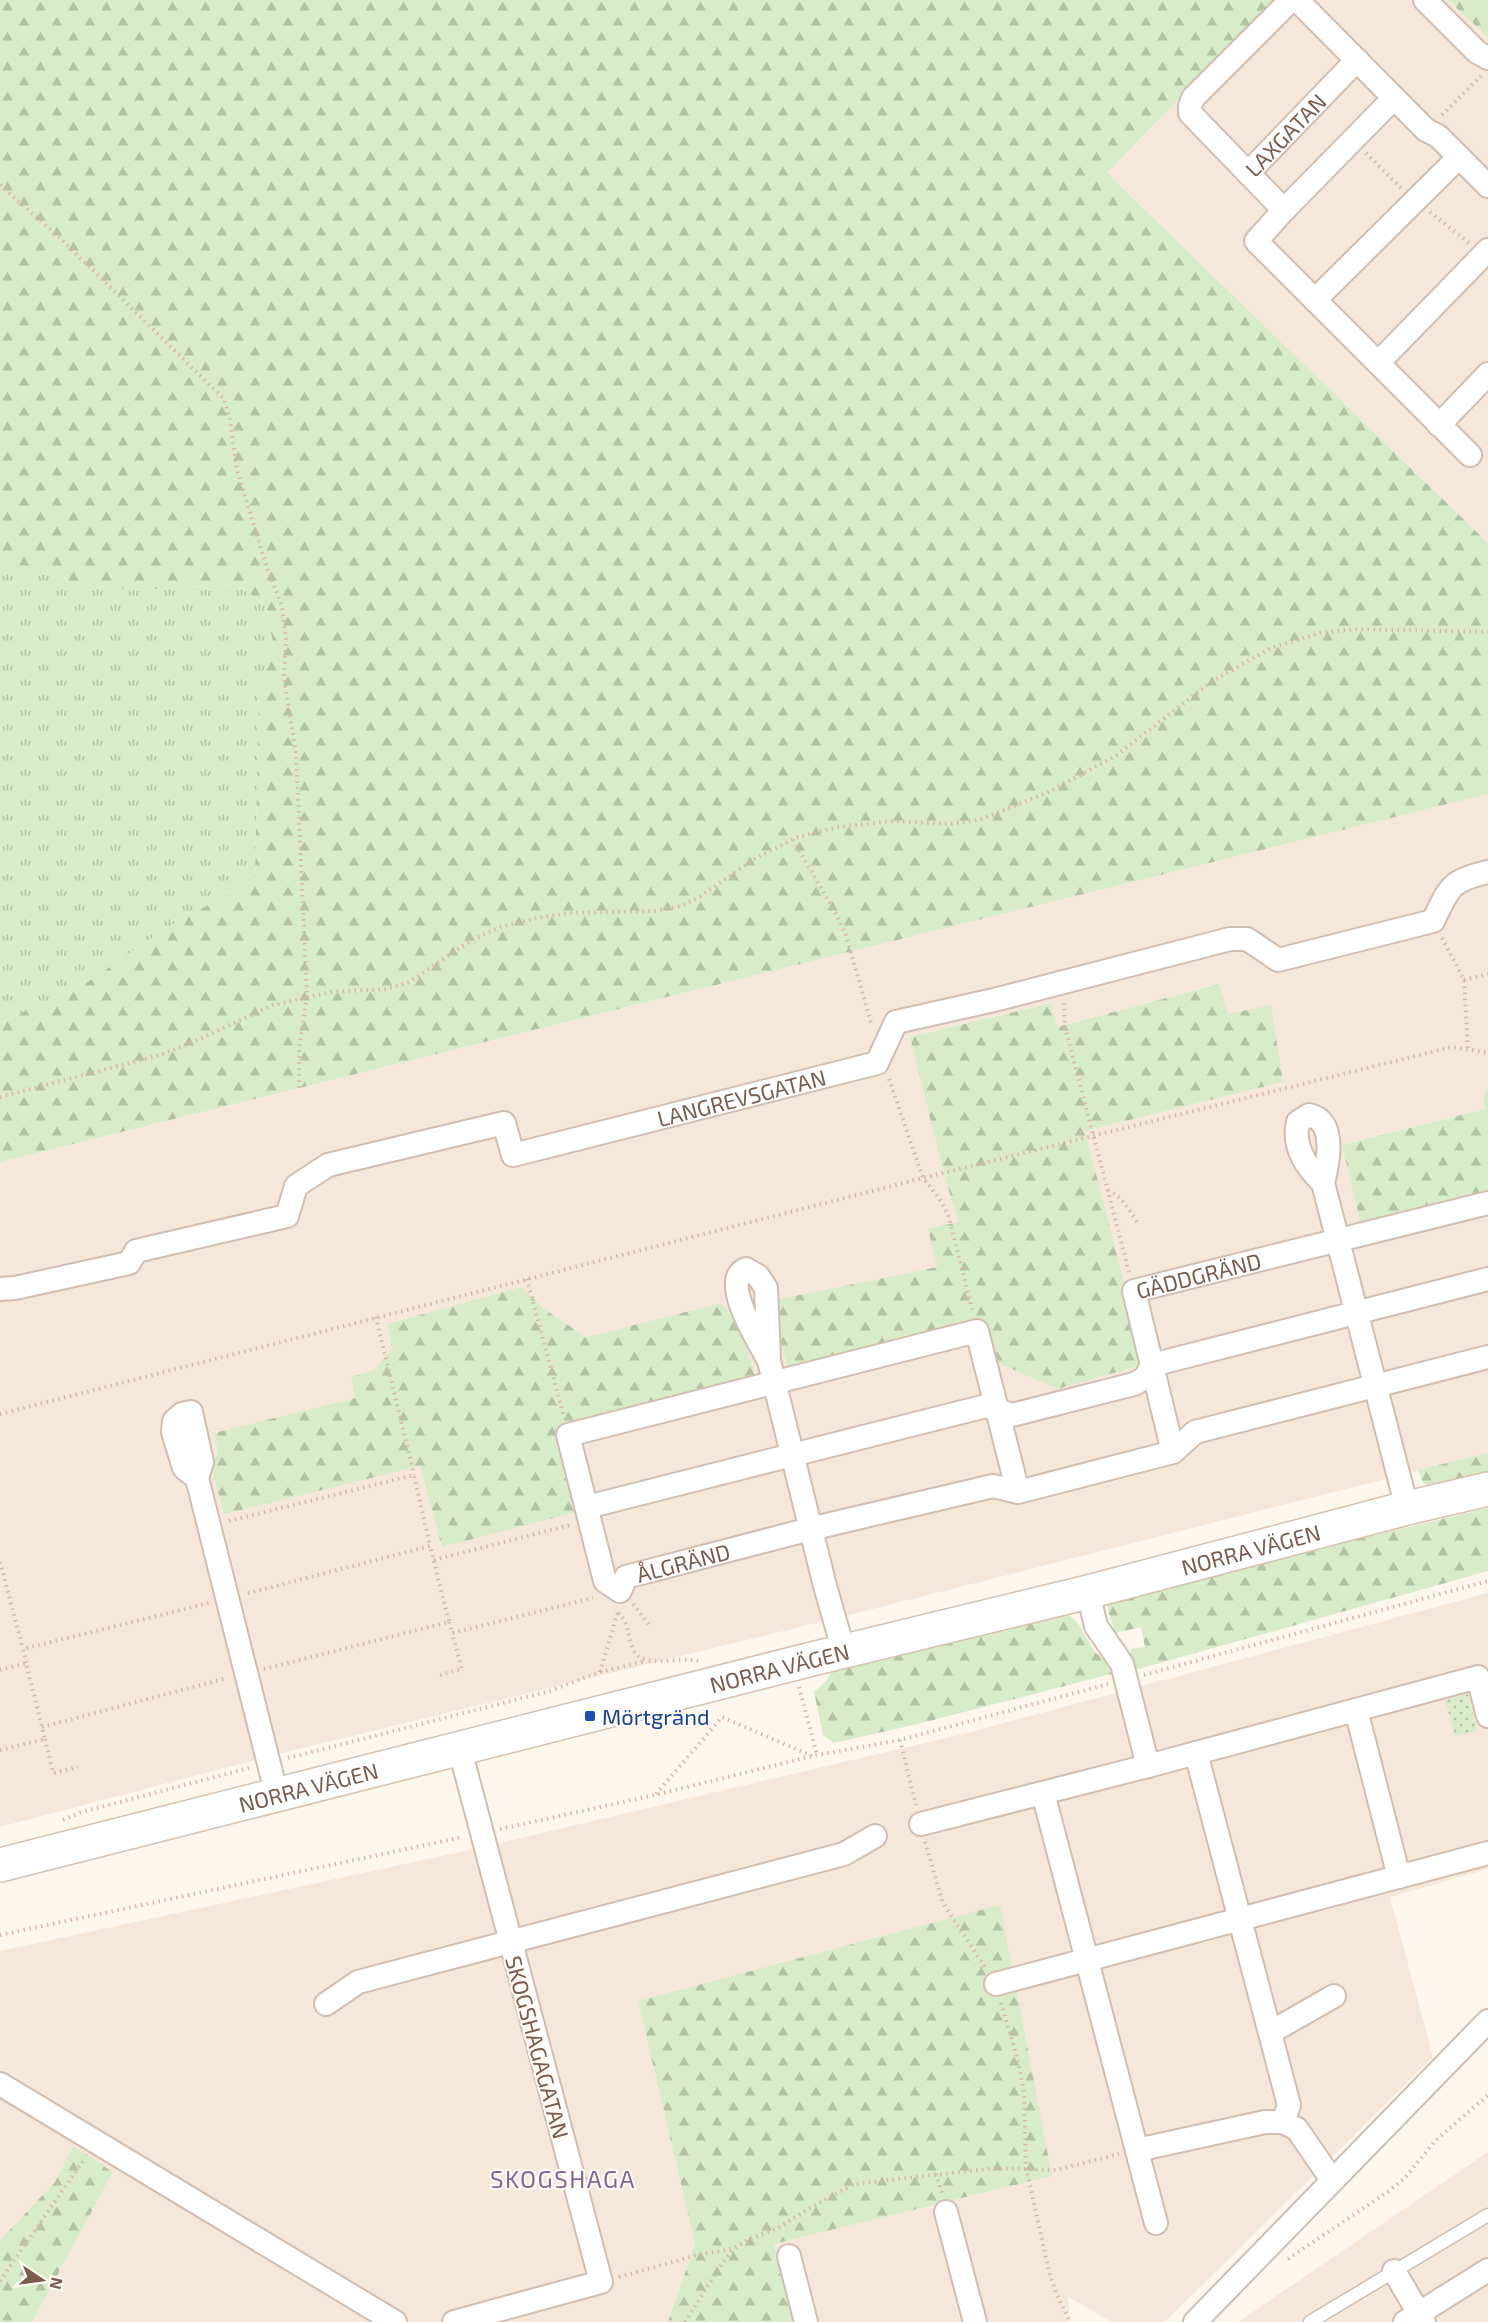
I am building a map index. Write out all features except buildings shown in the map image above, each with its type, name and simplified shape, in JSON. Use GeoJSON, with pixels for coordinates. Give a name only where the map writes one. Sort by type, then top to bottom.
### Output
{"type":"FeatureCollection","features":[{"type":"Feature","properties":{"kind":"street"},"geometry":{"type":"LineString","coordinates":[[1248,173],[1190,113],[1190,106],[1193,98],[1291,0]]}},
{"type":"Feature","properties":{"kind":"street"},"geometry":{"type":"LineString","coordinates":[[1297,0],[1426,130],[1438,136],[1488,186]]}},
{"type":"Feature","properties":{"kind":"street"},"geometry":{"type":"LineString","coordinates":[[1425,0],[1477,52],[1488,58]]}},
{"type":"Feature","properties":{"kind":"street","name":"LAXGATAN"},"geometry":{"type":"LineString","coordinates":[[1284,210],[1248,173],[1357,60]]}},
{"type":"Feature","properties":{"kind":"street","name":"LAXGATAN"},"geometry":{"type":"LineString","coordinates":[[1394,98],[1256,241],[1470,455]]}},
{"type":"Feature","properties":{"kind":"street"},"geometry":{"type":"LineString","coordinates":[[1315,300],[1460,157]]}},
{"type":"Feature","properties":{"kind":"street"},"geometry":{"type":"LineString","coordinates":[[1378,363],[1488,250]]}},
{"type":"Feature","properties":{"kind":"street"},"geometry":{"type":"LineString","coordinates":[[1440,425],[1488,374]]}},
{"type":"Feature","properties":{"kind":"street"},"geometry":{"type":"LineString","coordinates":[[881,1054],[896,1022],[1230,939],[1247,939],[1278,960],[1433,921],[1449,887],[1465,878],[1488,872]]}},
{"type":"Feature","properties":{"kind":"street","name":"LANGREVSGATAN"},"geometry":{"type":"LineString","coordinates":[[0,1290],[129,1263],[136,1251],[287,1216],[296,1186],[328,1165],[504,1123],[513,1155],[877,1063],[881,1054]]}},
{"type":"Feature","properties":{"kind":"street"},"geometry":{"type":"LineString","coordinates":[[1323,1183],[1407,1508]]}},
{"type":"Feature","properties":{"kind":"street","name":"GÄDDGRÄND"},"geometry":{"type":"LineString","coordinates":[[1173,1452],[1134,1292],[1488,1203]]}},
{"type":"Feature","properties":{"kind":"street"},"geometry":{"type":"LineString","coordinates":[[588,1514],[792,1456],[986,1406],[1012,1415],[1134,1384],[1145,1378],[1152,1365],[1488,1279]]}},
{"type":"Feature","properties":{"kind":"street"},"geometry":{"type":"LineString","coordinates":[[568,1435],[977,1331],[1018,1492],[1173,1452],[1195,1432],[1488,1357]]}},
{"type":"Feature","properties":{"kind":"street"},"geometry":{"type":"LineString","coordinates":[[769,1361],[810,1529],[844,1652]]}},
{"type":"Feature","properties":{"kind":"street","name":"ÅLGRÄND"},"geometry":{"type":"LineString","coordinates":[[568,1435],[605,1581],[619,1602]]}},
{"type":"Feature","properties":{"kind":"street"},"geometry":{"type":"LineString","coordinates":[[197,1478],[277,1796]]}},
{"type":"Feature","properties":{"kind":"street","name":"ÅLGRÄND"},"geometry":{"type":"LineString","coordinates":[[619,1602],[626,1577],[810,1529],[993,1486],[1018,1492]]}},
{"type":"Feature","properties":{"kind":"street","name":"NORRA VÄGEN"},"geometry":{"type":"LineString","coordinates":[[0,1865],[1088,1592],[1488,1489]]}},
{"type":"Feature","properties":{"kind":"street"},"geometry":{"type":"LineString","coordinates":[[1088,1592],[1096,1626],[1116,1653],[1126,1679],[1148,1766]]}},
{"type":"Feature","properties":{"kind":"street"},"geometry":{"type":"LineString","coordinates":[[921,1824],[1148,1766],[1478,1677],[1488,1716]]}},
{"type":"Feature","properties":{"kind":"street"},"geometry":{"type":"LineString","coordinates":[[1356,1710],[1399,1876]]}},
{"type":"Feature","properties":{"kind":"street","name":"SKOGSHAGAGATAN"},"geometry":{"type":"LineString","coordinates":[[460,1750],[601,2282]]}},
{"type":"Feature","properties":{"kind":"street"},"geometry":{"type":"LineString","coordinates":[[1196,1753],[1289,2105],[1283,2122]]}},
{"type":"Feature","properties":{"kind":"street"},"geometry":{"type":"LineString","coordinates":[[1042,1793],[1156,2223]]}},
{"type":"Feature","properties":{"kind":"street","name":"SKOGSHAGAGATAN"},"geometry":{"type":"LineString","coordinates":[[326,2004],[358,1982],[844,1854],[875,1836]]}},
{"type":"Feature","properties":{"kind":"street"},"geometry":{"type":"LineString","coordinates":[[996,1984],[1488,1853]]}},
{"type":"Feature","properties":{"kind":"street"},"geometry":{"type":"LineString","coordinates":[[1271,2032],[1334,1996]]}},
{"type":"Feature","properties":{"kind":"street"},"geometry":{"type":"LineString","coordinates":[[1197,2321],[1332,2180],[1412,2102],[1488,2021]]}},
{"type":"Feature","properties":{"kind":"street"},"geometry":{"type":"LineString","coordinates":[[0,2084],[395,2322]]}},
{"type":"Feature","properties":{"kind":"street"},"geometry":{"type":"LineString","coordinates":[[1137,2150],[1265,2122],[1283,2122],[1297,2129],[1332,2180]]}},
{"type":"Feature","properties":{"kind":"street"},"geometry":{"type":"LineString","coordinates":[[946,2212],[975,2322]]}},
{"type":"Feature","properties":{"kind":"street"},"geometry":{"type":"LineString","coordinates":[[789,2256],[806,2322]]}},
{"type":"Feature","properties":{"kind":"street"},"geometry":{"type":"LineString","coordinates":[[1394,2271],[1416,2319],[1488,2270]]}},
{"type":"Feature","properties":{"kind":"street"},"geometry":{"type":"LineString","coordinates":[[454,2322],[601,2282]]}},
{"type":"Feature","properties":{"kind":"lane"},"geometry":{"type":"LineString","coordinates":[[1310,2322],[1488,2215]]}},
{"type":"Feature","properties":{"kind":"path"},"geometry":{"type":"LineString","coordinates":[[1426,130],[1488,69]]}},
{"type":"Feature","properties":{"kind":"path"},"geometry":{"type":"LineString","coordinates":[[0,185],[60,238],[224,399],[244,498],[282,606],[286,639],[284,677],[296,754],[307,996],[298,1048],[299,1088]]}},
{"type":"Feature","properties":{"kind":"path"},"geometry":{"type":"LineString","coordinates":[[0,1097],[160,1054],[195,1041],[273,1005],[307,996],[387,989],[409,982],[472,940],[500,927],[569,913],[655,912],[681,906],[701,896],[756,858],[793,840],[838,827],[893,820],[949,824],[982,819],[1049,792],[1117,755],[1211,682],[1271,648],[1320,633],[1355,629],[1488,632]]}},
{"type":"Feature","properties":{"kind":"path"},"geometry":{"type":"LineString","coordinates":[[793,840],[846,935],[881,1054],[923,1178],[948,1214],[977,1331]]}},
{"type":"Feature","properties":{"kind":"path"},"geometry":{"type":"LineString","coordinates":[[1433,921],[1464,980],[1468,1050]]}},
{"type":"Feature","properties":{"kind":"path"},"geometry":{"type":"LineString","coordinates":[[1464,980],[1488,974]]}},
{"type":"Feature","properties":{"kind":"path"},"geometry":{"type":"LineString","coordinates":[[1072,980],[1063,1014],[1134,1292]]}},
{"type":"Feature","properties":{"kind":"path"},"geometry":{"type":"LineString","coordinates":[[0,1414],[923,1178],[1452,1047],[1488,1053]]}},
{"type":"Feature","properties":{"kind":"path"},"geometry":{"type":"LineString","coordinates":[[1107,1190],[1119,1197],[1137,1222]]}},
{"type":"Feature","properties":{"kind":"path"},"geometry":{"type":"LineString","coordinates":[[527,1279],[568,1435]]}},
{"type":"Feature","properties":{"kind":"path"},"geometry":{"type":"LineString","coordinates":[[376,1317],[430,1546],[462,1669],[440,1675]]}},
{"type":"Feature","properties":{"kind":"path"},"geometry":{"type":"LineString","coordinates":[[209,1526],[414,1475]]}},
{"type":"Feature","properties":{"kind":"path"},"geometry":{"type":"LineString","coordinates":[[434,1560],[588,1514]]}},
{"type":"Feature","properties":{"kind":"path"},"geometry":{"type":"LineString","coordinates":[[22,1649],[430,1546]]}},
{"type":"Feature","properties":{"kind":"path"},"geometry":{"type":"LineString","coordinates":[[0,1562],[53,1773],[78,1767]]}},
{"type":"Feature","properties":{"kind":"path"},"geometry":{"type":"LineString","coordinates":[[0,1935],[655,1795],[815,1756],[900,1740],[1052,1701],[1488,1581]]}},
{"type":"Feature","properties":{"kind":"path"},"geometry":{"type":"LineString","coordinates":[[452,1633],[619,1602],[636,1607],[651,1627]]}},
{"type":"Feature","properties":{"kind":"path"},"geometry":{"type":"LineString","coordinates":[[619,1602],[633,1650],[639,1659],[646,1661]]}},
{"type":"Feature","properties":{"kind":"path"},"geometry":{"type":"LineString","coordinates":[[600,1672],[619,1602]]}},
{"type":"Feature","properties":{"kind":"path"},"geometry":{"type":"LineString","coordinates":[[42,1727],[449,1622]]}},
{"type":"Feature","properties":{"kind":"path"},"geometry":{"type":"LineString","coordinates":[[55,1824],[82,1812],[550,1691],[600,1672],[646,1661],[681,1659],[702,1662]]}},
{"type":"Feature","properties":{"kind":"path"},"geometry":{"type":"LineString","coordinates":[[0,1670],[26,1663]]}},
{"type":"Feature","properties":{"kind":"path"},"geometry":{"type":"LineString","coordinates":[[799,1686],[815,1756]]}},
{"type":"Feature","properties":{"kind":"path"},"geometry":{"type":"LineString","coordinates":[[655,1795],[722,1717],[815,1756]]}},
{"type":"Feature","properties":{"kind":"path"},"geometry":{"type":"LineString","coordinates":[[0,1750],[45,1739]]}},
{"type":"Feature","properties":{"kind":"path"},"geometry":{"type":"LineString","coordinates":[[900,1740],[943,1903],[996,1984],[1017,2057],[1024,2092],[1026,2167],[1050,2276],[1070,2322]]}},
{"type":"Feature","properties":{"kind":"path"},"geometry":{"type":"LineString","coordinates":[[1287,2260],[1396,2185],[1435,2140],[1488,2095]]}},
{"type":"Feature","properties":{"kind":"path"},"geometry":{"type":"LineString","coordinates":[[0,2281],[96,2142]]}},
{"type":"Feature","properties":{"kind":"path"},"geometry":{"type":"LineString","coordinates":[[686,2322],[733,2249],[747,2240],[780,2227],[854,2184],[986,2169],[1026,2167],[1056,2170],[1137,2150]]}},
{"type":"Feature","properties":{"kind":"path"},"geometry":{"type":"LineString","coordinates":[[601,2282],[701,2254],[733,2249]]}},
{"type":"Feature","properties":{"kind":"shaded area"},"geometry":{"type":"Polygon","coordinates":[[[1275,0],[1448,0],[1488,37],[1488,543],[1107,173],[1275,0]]]}},
{"type":"Feature","properties":{"kind":"shaded area"},"geometry":{"type":"Polygon","coordinates":[[[1488,794],[1488,1086],[1483,1098],[1485,1109],[1342,1145],[1362,1224],[1488,1192],[1488,1453],[853,1614],[270,1756],[0,1827],[0,1162],[1488,794]],[[1219,984],[1057,1027],[1050,1003],[910,1037],[958,1223],[938,1267],[771,1301],[985,1326],[1144,1364],[1085,1131],[1283,1082],[1228,1014],[1219,984]],[[521,1287],[387,1324],[392,1348],[356,1398],[215,1433],[218,1450],[211,1466],[224,1513],[420,1466],[442,1547],[560,1432],[721,1303],[586,1337],[547,1311],[521,1287]]]}},
{"type":"Feature","properties":{"kind":"shaded area"},"geometry":{"type":"Polygon","coordinates":[[[1488,1593],[1488,1869],[1390,1897],[1433,2057],[1165,2322],[1111,2322],[1068,2296],[1070,2322],[797,2322],[774,2244],[1052,2176],[638,2001],[695,2244],[668,2322],[32,2322],[113,2172],[73,2147],[55,2182],[0,2240],[0,1951],[465,1851],[963,1734],[1488,1593]]]}},
{"type":"Feature","properties":{"kind":"shaded area"},"geometry":{"type":"Polygon","coordinates":[[[1488,2152],[1488,2322],[1238,2322],[1488,2152]]]}},
{"type":"Feature","properties":{"kind":"green space"},"geometry":{"type":"Polygon","coordinates":[[[0,0],[1275,0],[1107,173],[1488,543],[1488,794],[0,1162],[0,1023],[86,983],[170,926],[255,879],[259,685],[273,643],[266,605],[236,584],[142,590],[73,584],[0,558],[0,0]]]}},
{"type":"Feature","properties":{"kind":"green space"},"geometry":{"type":"Polygon","coordinates":[[[1448,0],[1488,0],[1488,37],[1448,0]]]}},
{"type":"Feature","properties":{"kind":"green space"},"geometry":{"type":"Polygon","coordinates":[[[0,558],[73,584],[142,590],[236,584],[266,605],[273,643],[259,685],[255,879],[170,926],[86,983],[0,1023],[0,558]]]}},
{"type":"Feature","properties":{"kind":"green space"},"geometry":{"type":"Polygon","coordinates":[[[1219,984],[1228,1014],[1271,1005],[1283,1082],[1085,1131],[1145,1364],[1057,1389],[992,1360],[985,1327],[790,1376],[770,1301],[937,1267],[928,1229],[958,1222],[910,1037],[1051,1003],[1057,1027],[1219,984]]]}},
{"type":"Feature","properties":{"kind":"green space"},"geometry":{"type":"Polygon","coordinates":[[[1488,1087],[1488,1192],[1361,1224],[1342,1145],[1485,1109],[1483,1098],[1488,1087]]]}},
{"type":"Feature","properties":{"kind":"green space"},"geometry":{"type":"Polygon","coordinates":[[[521,1287],[547,1311],[586,1337],[721,1303],[740,1326],[756,1380],[560,1432],[577,1512],[442,1547],[420,1466],[224,1514],[211,1466],[218,1451],[214,1433],[355,1398],[351,1377],[374,1370],[392,1348],[387,1324],[521,1287]]]}},
{"type":"Feature","properties":{"kind":"green space"},"geometry":{"type":"Polygon","coordinates":[[[1488,1453],[1488,1474],[1431,1486],[1423,1483],[1418,1470],[1488,1453]]]}},
{"type":"Feature","properties":{"kind":"green space"},"geometry":{"type":"Polygon","coordinates":[[[1488,1508],[1488,1571],[1135,1670],[1130,1649],[1145,1647],[1141,1627],[1115,1633],[1105,1600],[1488,1508]]]}},
{"type":"Feature","properties":{"kind":"green space"},"geometry":{"type":"Polygon","coordinates":[[[1056,1614],[1070,1616],[1078,1623],[1095,1652],[1106,1661],[1111,1674],[922,1723],[834,1743],[823,1735],[814,1692],[826,1681],[833,1669],[1056,1614]]]}},
{"type":"Feature","properties":{"kind":"green space"},"geometry":{"type":"Polygon","coordinates":[[[1468,1694],[1477,1731],[1455,1736],[1445,1700],[1468,1694]]]}},
{"type":"Feature","properties":{"kind":"green space"},"geometry":{"type":"Polygon","coordinates":[[[1000,1905],[1052,2176],[774,2244],[797,2322],[668,2322],[695,2244],[638,2001],[1000,1905]]]}},
{"type":"Feature","properties":{"kind":"green space"},"geometry":{"type":"Polygon","coordinates":[[[73,2146],[113,2172],[32,2322],[0,2322],[0,2240],[55,2182],[73,2146]]]}},
{"type":"Feature","properties":{"kind":"place","name":"Mörtgränd"},"geometry":{"type":"Point","coordinates":[590,1716]}},
{"type":"Feature","properties":{"kind":"district","name":"SKOGSHAGA"},"geometry":{"type":"Point","coordinates":[563,2178]}}]}
